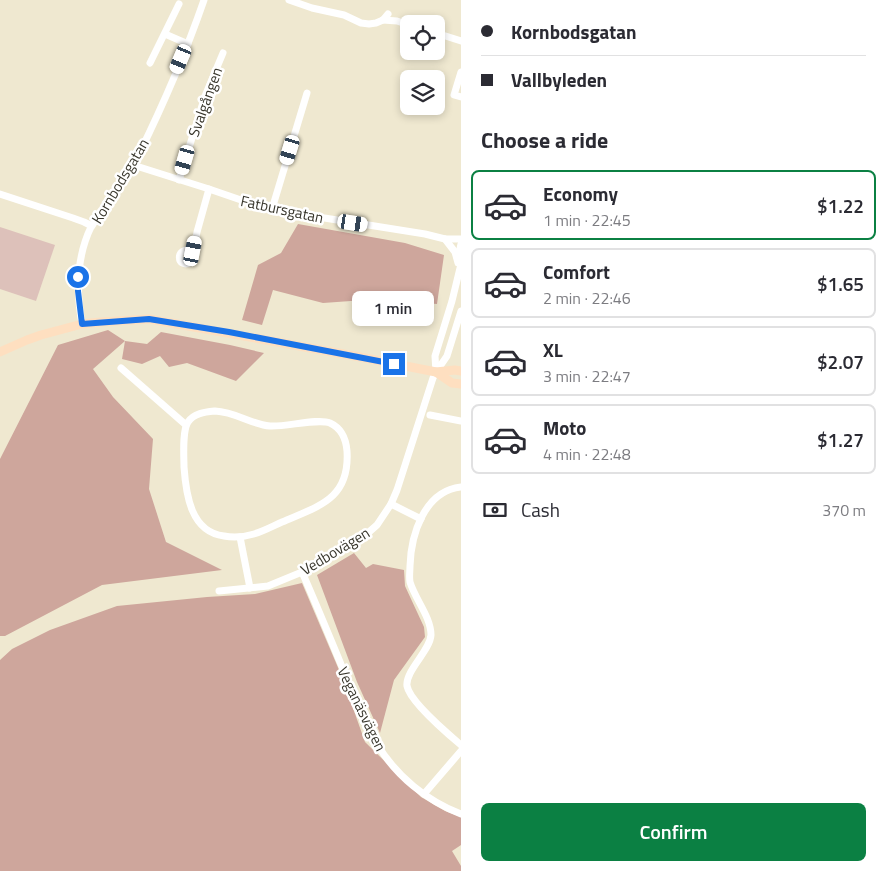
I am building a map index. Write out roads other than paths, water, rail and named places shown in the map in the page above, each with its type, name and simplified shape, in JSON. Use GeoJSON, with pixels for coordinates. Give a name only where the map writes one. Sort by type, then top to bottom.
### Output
{"type":"FeatureCollection","features":[{"type":"Feature","properties":{"kind":"main road"},"geometry":{"type":"LineString","coordinates":[[0,352],[34,338],[82,324],[149,319],[436,372],[461,371]]}},
{"type":"Feature","properties":{"kind":"main road"},"geometry":{"type":"LineString","coordinates":[[436,372],[452,382],[461,384]]}},
{"type":"Feature","properties":{"kind":"street","name":"Kornbodsgatan"},"geometry":{"type":"LineString","coordinates":[[82,324],[78,291],[79,263],[84,246],[92,226],[133,165],[147,137],[194,31],[204,0]]}},
{"type":"Feature","properties":{"kind":"street"},"geometry":{"type":"LineString","coordinates":[[289,0],[312,8],[344,15],[361,23],[376,23],[386,17],[400,22]]}},
{"type":"Feature","properties":{"kind":"street"},"geometry":{"type":"LineString","coordinates":[[150,63],[166,34],[179,4]]}},
{"type":"Feature","properties":{"kind":"street"},"geometry":{"type":"LineString","coordinates":[[166,34],[188,44]]}},
{"type":"Feature","properties":{"kind":"street"},"geometry":{"type":"LineString","coordinates":[[445,36],[461,41]]}},
{"type":"Feature","properties":{"kind":"street","name":"Svalgången"},"geometry":{"type":"LineString","coordinates":[[179,180],[205,96],[223,53]]}},
{"type":"Feature","properties":{"kind":"street"},"geometry":{"type":"LineString","coordinates":[[461,72],[454,95],[461,97]]}},
{"type":"Feature","properties":{"kind":"street"},"geometry":{"type":"LineString","coordinates":[[272,208],[307,92]]}},
{"type":"Feature","properties":{"kind":"street","name":"Fatbursgatan"},"geometry":{"type":"LineString","coordinates":[[133,165],[241,200],[293,213],[445,239],[461,239]]}},
{"type":"Feature","properties":{"kind":"street"},"geometry":{"type":"LineString","coordinates":[[193,251],[209,189]]}},
{"type":"Feature","properties":{"kind":"street"},"geometry":{"type":"LineString","coordinates":[[0,194],[92,226]]}},
{"type":"Feature","properties":{"kind":"street"},"geometry":{"type":"LineString","coordinates":[[445,239],[455,252],[460,266]]}},
{"type":"Feature","properties":{"kind":"street"},"geometry":{"type":"LineString","coordinates":[[436,372],[435,356],[454,295],[460,266],[458,256],[461,244]]}},
{"type":"Feature","properties":{"kind":"street"},"geometry":{"type":"LineString","coordinates":[[436,372],[447,356],[461,311]]}},
{"type":"Feature","properties":{"kind":"street"},"geometry":{"type":"LineString","coordinates":[[121,368],[186,425]]}},
{"type":"Feature","properties":{"kind":"street","name":"Vedbovägen"},"geometry":{"type":"LineString","coordinates":[[219,591],[268,586],[302,572],[361,539],[377,525],[391,504],[397,490],[416,427],[436,372]]}},
{"type":"Feature","properties":{"kind":"street"},"geometry":{"type":"LineString","coordinates":[[215,411],[228,412],[252,422],[270,426],[327,422],[338,428],[344,435],[346,442],[345,474],[341,486],[324,503],[264,530],[240,537],[219,536],[207,530],[192,513],[185,479],[183,449],[186,425],[189,420],[201,413],[215,411]]}},
{"type":"Feature","properties":{"kind":"street"},"geometry":{"type":"LineString","coordinates":[[430,415],[461,422]]}},
{"type":"Feature","properties":{"kind":"street"},"geometry":{"type":"LineString","coordinates":[[461,487],[453,488],[437,497],[427,507],[413,539],[410,556],[410,580],[430,628],[431,638],[409,675],[407,686],[414,700],[461,745]]}},
{"type":"Feature","properties":{"kind":"street"},"geometry":{"type":"LineString","coordinates":[[391,504],[421,519]]}},
{"type":"Feature","properties":{"kind":"street"},"geometry":{"type":"LineString","coordinates":[[240,537],[250,588]]}},
{"type":"Feature","properties":{"kind":"street","name":"Veganäsvägen"},"geometry":{"type":"LineString","coordinates":[[302,572],[378,746],[405,780],[450,810],[461,814]]}},
{"type":"Feature","properties":{"kind":"street"},"geometry":{"type":"LineString","coordinates":[[424,794],[461,751]]}}]}
